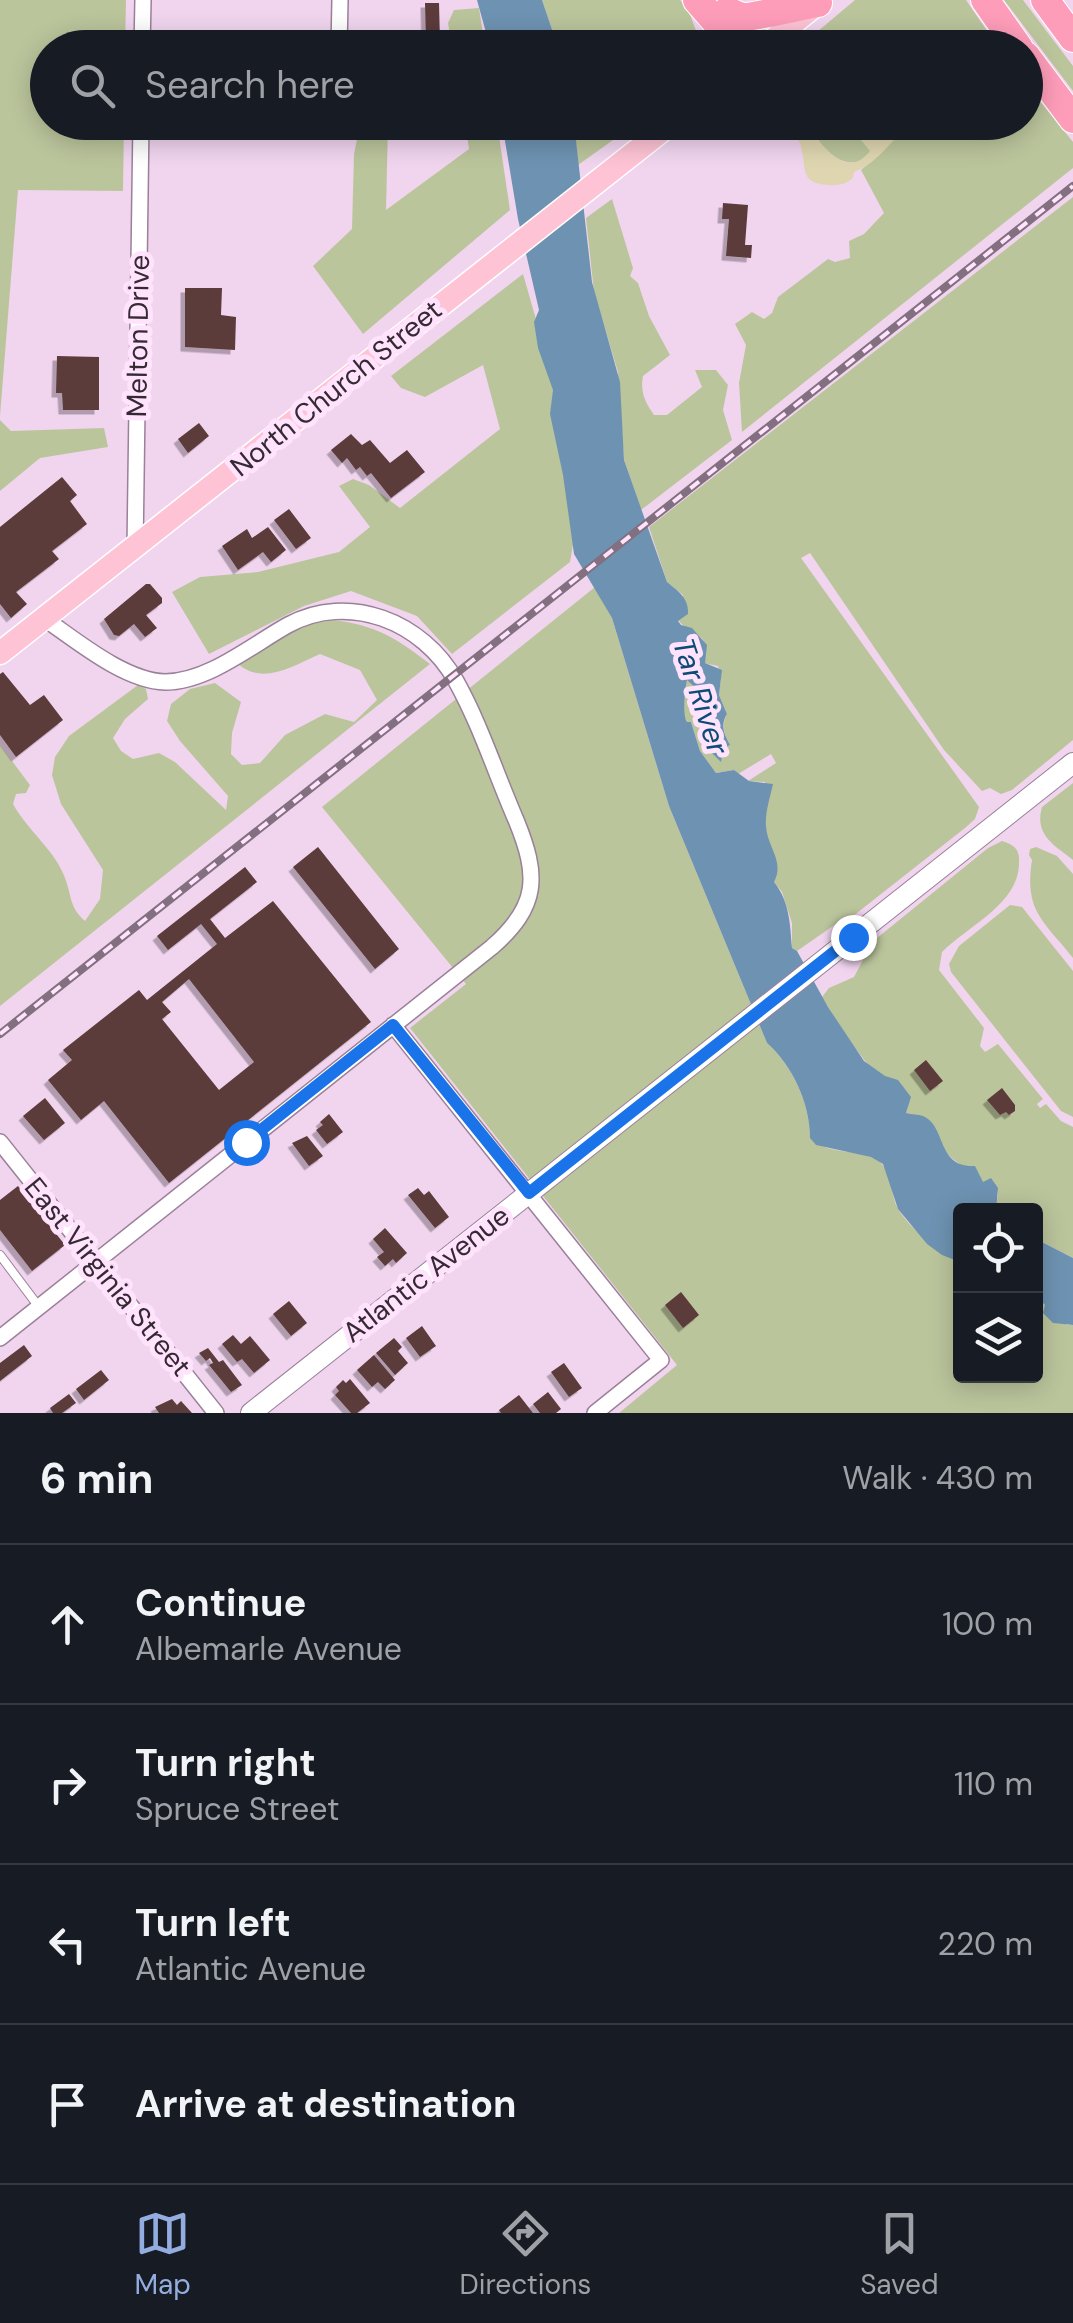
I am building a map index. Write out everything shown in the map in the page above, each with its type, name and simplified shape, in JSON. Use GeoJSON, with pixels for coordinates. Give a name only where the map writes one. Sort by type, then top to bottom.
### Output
{"type":"FeatureCollection","features":[{"type":"Feature","properties":{"kind":"highway"},"geometry":{"type":"LineString","coordinates":[[696,0],[705,30]]}},
{"type":"Feature","properties":{"kind":"highway"},"geometry":{"type":"LineString","coordinates":[[696,0],[723,30]]}},
{"type":"Feature","properties":{"kind":"highway"},"geometry":{"type":"LineString","coordinates":[[986,0],[1007,30]]}},
{"type":"Feature","properties":{"kind":"highway"},"geometry":{"type":"LineString","coordinates":[[1045,0],[1073,38]]}},
{"type":"Feature","properties":{"kind":"highway"},"geometry":{"type":"LineString","coordinates":[[723,5],[744,17],[820,2]]}},
{"type":"Feature","properties":{"kind":"highway"},"geometry":{"type":"LineString","coordinates":[[723,5],[745,30]]}},
{"type":"Feature","properties":{"kind":"highway"},"geometry":{"type":"LineString","coordinates":[[1043,79],[1073,119]]}},
{"type":"Feature","properties":{"kind":"main road"},"geometry":{"type":"LineString","coordinates":[[783,30],[820,2]]}},
{"type":"Feature","properties":{"kind":"main road","name":"North Church Street"},"geometry":{"type":"LineString","coordinates":[[0,653],[651,140]]}},
{"type":"Feature","properties":{"kind":"main road","name":"Atlantic Avenue"},"geometry":{"type":"LineString","coordinates":[[251,1413],[1073,763]]}},
{"type":"Feature","properties":{"kind":"street"},"geometry":{"type":"LineString","coordinates":[[142,30],[143,0]]}},
{"type":"Feature","properties":{"kind":"street"},"geometry":{"type":"LineString","coordinates":[[339,30],[340,0]]}},
{"type":"Feature","properties":{"kind":"street","name":"Melton Drive"},"geometry":{"type":"LineString","coordinates":[[135,550],[141,140]]}},
{"type":"Feature","properties":{"kind":"street"},"geometry":{"type":"LineString","coordinates":[[0,1338],[504,937],[521,917],[530,896],[532,865],[456,680],[434,653],[396,623],[356,610],[317,611],[213,668],[190,678],[165,682],[140,678],[97,655],[45,619]]}},
{"type":"Feature","properties":{"kind":"street"},"geometry":{"type":"LineString","coordinates":[[393,1025],[661,1360],[595,1413]]}},
{"type":"Feature","properties":{"kind":"street","name":"East Virginia Street"},"geometry":{"type":"LineString","coordinates":[[0,1142],[216,1413]]}},
{"type":"Feature","properties":{"kind":"lane"},"geometry":{"type":"LineString","coordinates":[[0,1256],[39,1307]]}},
{"type":"Feature","properties":{"kind":"green space"},"geometry":{"type":"Polygon","coordinates":[[[0,0],[126,0],[125,30],[30,30],[30,140],[124,140],[123,191],[18,190],[0,416],[0,0]]]}},
{"type":"Feature","properties":{"kind":"green space"},"geometry":{"type":"Polygon","coordinates":[[[542,0],[680,0],[696,30],[552,30],[542,0]]]}},
{"type":"Feature","properties":{"kind":"green space"},"geometry":{"type":"Polygon","coordinates":[[[855,0],[966,0],[986,30],[819,30],[855,0]]]}},
{"type":"Feature","properties":{"kind":"green space"},"geometry":{"type":"Polygon","coordinates":[[[1004,0],[1023,0],[1073,66],[1073,91],[1043,51],[1043,30],[1027,30],[1004,0]]]}},
{"type":"Feature","properties":{"kind":"green space"},"geometry":{"type":"Polygon","coordinates":[[[479,8],[482,30],[449,30],[454,10],[479,8]]]}},
{"type":"Feature","properties":{"kind":"green space"},"geometry":{"type":"Polygon","coordinates":[[[1043,105],[1073,142],[1073,168],[742,432],[739,383],[746,345],[735,324],[752,312],[764,319],[772,313],[778,297],[828,259],[835,262],[850,258],[849,241],[864,234],[884,213],[861,170],[893,140],[1043,140],[1043,105]]]}},
{"type":"Feature","properties":{"kind":"green space"},"geometry":{"type":"Polygon","coordinates":[[[357,140],[388,140],[386,210],[469,149],[468,140],[500,140],[510,210],[363,334],[313,266],[352,229],[357,140]]]}},
{"type":"Feature","properties":{"kind":"green space"},"geometry":{"type":"Polygon","coordinates":[[[576,140],[613,140],[578,165],[576,140]]]}},
{"type":"Feature","properties":{"kind":"green space"},"geometry":{"type":"Polygon","coordinates":[[[819,140],[862,140],[871,151],[859,162],[850,162],[835,157],[819,140]]]}},
{"type":"Feature","properties":{"kind":"green space"},"geometry":{"type":"Polygon","coordinates":[[[1073,197],[1073,740],[1012,790],[1001,794],[990,788],[982,791],[944,750],[810,553],[801,558],[979,807],[975,819],[965,828],[848,920],[846,917],[797,951],[792,948],[792,923],[782,892],[774,882],[766,831],[765,782],[748,781],[776,763],[771,754],[738,774],[734,770],[716,773],[700,751],[684,712],[687,679],[700,692],[704,725],[723,748],[729,744],[724,729],[727,714],[719,695],[721,678],[718,666],[704,663],[703,640],[678,620],[682,618],[683,595],[667,582],[649,527],[1073,197]]]}},
{"type":"Feature","properties":{"kind":"green space"},"geometry":{"type":"Polygon","coordinates":[[[612,199],[633,268],[630,276],[638,283],[649,316],[670,355],[643,376],[643,392],[654,415],[667,415],[702,387],[695,370],[716,370],[728,385],[723,410],[732,440],[641,510],[624,460],[618,372],[594,292],[586,218],[612,199]]]}},
{"type":"Feature","properties":{"kind":"green space"},"geometry":{"type":"Polygon","coordinates":[[[523,274],[554,382],[577,521],[570,562],[452,654],[417,616],[351,591],[304,606],[209,654],[172,592],[200,577],[258,572],[339,552],[370,527],[339,486],[353,479],[369,485],[400,508],[500,429],[483,365],[425,397],[401,388],[391,376],[523,274]]]}},
{"type":"Feature","properties":{"kind":"green space"},"geometry":{"type":"Polygon","coordinates":[[[0,420],[11,431],[104,428],[108,447],[40,458],[0,491],[0,420]]]}},
{"type":"Feature","properties":{"kind":"green space"},"geometry":{"type":"Polygon","coordinates":[[[595,587],[612,618],[669,806],[767,1043],[798,1086],[810,1138],[827,1148],[866,1155],[881,1163],[902,1215],[925,1239],[953,1258],[953,1383],[1043,1383],[1043,1303],[1067,1325],[1073,1325],[1073,1413],[619,1413],[677,1365],[410,1028],[466,984],[322,807],[595,587]]]}},
{"type":"Feature","properties":{"kind":"green space"},"geometry":{"type":"Polygon","coordinates":[[[334,620],[386,634],[430,664],[0,1006],[0,745],[30,785],[26,793],[16,794],[13,804],[55,858],[73,906],[85,921],[100,899],[103,870],[61,804],[52,775],[55,757],[69,736],[138,685],[146,689],[148,699],[125,719],[113,738],[121,751],[133,759],[159,753],[175,762],[226,810],[228,796],[167,721],[171,704],[190,689],[215,683],[241,702],[231,754],[242,765],[260,763],[285,735],[325,714],[354,722],[377,700],[360,670],[320,654],[265,674],[245,669],[235,661],[299,626],[334,620]]]}},
{"type":"Feature","properties":{"kind":"green space"},"geometry":{"type":"Polygon","coordinates":[[[1073,783],[1073,860],[1047,838],[1040,817],[1042,807],[1073,783]]]}},
{"type":"Feature","properties":{"kind":"green space"},"geometry":{"type":"Polygon","coordinates":[[[1002,841],[1013,846],[1019,855],[1017,878],[1011,891],[990,913],[942,952],[939,970],[984,1028],[980,1046],[985,1052],[998,1044],[1043,1099],[1037,1104],[1040,1108],[1046,1104],[1061,1121],[1073,1127],[1073,1258],[1043,1243],[1043,1203],[996,1203],[998,1193],[991,1179],[983,1183],[906,1113],[910,1097],[905,1090],[868,1064],[822,997],[829,988],[854,977],[865,956],[861,951],[988,848],[1002,841]]]}},
{"type":"Feature","properties":{"kind":"green space"},"geometry":{"type":"Polygon","coordinates":[[[1036,847],[1057,856],[1073,874],[1073,958],[1045,924],[1034,903],[1029,855],[1030,849],[1036,847]]]}},
{"type":"Feature","properties":{"kind":"green space"},"geometry":{"type":"Polygon","coordinates":[[[1010,905],[1022,907],[1073,971],[1073,1117],[1061,1111],[951,972],[949,964],[959,946],[1010,905]]]}},
{"type":"Feature","properties":{"kind":"sand"},"geometry":{"type":"Polygon","coordinates":[[[818,140],[835,156],[853,162],[870,151],[861,140],[894,140],[872,162],[854,172],[853,178],[832,185],[813,182],[808,177],[799,141],[818,140]]]}},
{"type":"Feature","properties":{"kind":"water"},"geometry":{"type":"Polygon","coordinates":[[[477,0],[542,0],[552,30],[485,30],[477,0]]]}},
{"type":"Feature","properties":{"kind":"water","name":"Tar River"},"geometry":{"type":"Polygon","coordinates":[[[505,140],[576,140],[592,282],[620,382],[624,460],[667,582],[687,604],[688,614],[678,621],[692,628],[707,645],[705,663],[722,670],[719,695],[727,714],[724,730],[730,745],[723,748],[721,762],[708,749],[711,732],[704,726],[700,692],[687,680],[685,718],[691,722],[700,751],[716,773],[734,770],[749,781],[773,784],[766,821],[778,867],[774,882],[786,906],[792,948],[828,1007],[864,1061],[898,1080],[911,1097],[906,1113],[931,1121],[954,1160],[975,1166],[983,1182],[991,1178],[998,1188],[997,1203],[953,1203],[953,1259],[927,1244],[898,1209],[883,1164],[871,1157],[816,1145],[810,1138],[798,1086],[767,1043],[669,806],[612,618],[574,554],[550,414],[553,390],[538,348],[534,322],[539,310],[505,140]]]}},
{"type":"Feature","properties":{"kind":"water"},"geometry":{"type":"Polygon","coordinates":[[[1043,1243],[1073,1258],[1073,1325],[1053,1323],[1043,1313],[1043,1243]]]}},
{"type":"Feature","properties":{"kind":"building"},"geometry":{"type":"Polygon","coordinates":[[[425,3],[439,3],[440,30],[426,30],[425,3]]]}},
{"type":"Feature","properties":{"kind":"building"},"geometry":{"type":"Polygon","coordinates":[[[723,203],[748,205],[745,245],[752,245],[751,258],[726,256],[729,219],[722,219],[723,203]]]}},
{"type":"Feature","properties":{"kind":"building"},"geometry":{"type":"Polygon","coordinates":[[[185,288],[222,288],[221,315],[236,317],[235,350],[185,347],[185,288]]]}},
{"type":"Feature","properties":{"kind":"building"},"geometry":{"type":"Polygon","coordinates":[[[57,356],[99,357],[99,410],[63,410],[62,393],[56,393],[57,356]]]}},
{"type":"Feature","properties":{"kind":"building"},"geometry":{"type":"Polygon","coordinates":[[[199,423],[209,436],[188,453],[178,439],[199,423]]]}},
{"type":"Feature","properties":{"kind":"building"},"geometry":{"type":"Polygon","coordinates":[[[351,434],[362,445],[370,440],[390,463],[407,450],[425,472],[391,498],[371,473],[367,476],[360,467],[356,470],[347,458],[342,463],[331,450],[351,434]]]}},
{"type":"Feature","properties":{"kind":"building"},"geometry":{"type":"Polygon","coordinates":[[[62,477],[77,495],[70,501],[87,524],[52,551],[59,559],[16,592],[27,604],[11,618],[0,604],[0,527],[62,477]]]}},
{"type":"Feature","properties":{"kind":"building"},"geometry":{"type":"Polygon","coordinates":[[[289,509],[311,538],[296,549],[274,520],[289,509]]]}},
{"type":"Feature","properties":{"kind":"building"},"geometry":{"type":"Polygon","coordinates":[[[268,527],[286,550],[271,562],[263,552],[238,570],[222,546],[247,529],[252,538],[268,527]]]}},
{"type":"Feature","properties":{"kind":"building"},"geometry":{"type":"Polygon","coordinates":[[[146,584],[162,598],[162,603],[146,615],[157,628],[145,637],[134,624],[119,636],[114,635],[104,619],[146,584]]]}},
{"type":"Feature","properties":{"kind":"building"},"geometry":{"type":"Polygon","coordinates":[[[3,672],[30,705],[44,695],[63,720],[16,757],[0,735],[3,672]]]}},
{"type":"Feature","properties":{"kind":"building"},"geometry":{"type":"Polygon","coordinates":[[[318,847],[399,949],[375,969],[293,867],[318,847]]]}},
{"type":"Feature","properties":{"kind":"building"},"geometry":{"type":"Polygon","coordinates":[[[245,867],[257,882],[210,919],[225,938],[273,901],[371,1022],[169,1183],[104,1101],[81,1120],[48,1080],[72,1060],[63,1050],[139,990],[147,1000],[217,944],[201,924],[168,950],[157,936],[245,867]],[[189,979],[162,1002],[171,1012],[162,1019],[219,1090],[254,1062],[189,979]]]}},
{"type":"Feature","properties":{"kind":"building"},"geometry":{"type":"Polygon","coordinates":[[[926,1060],[943,1081],[930,1091],[914,1070],[926,1060]]]}},
{"type":"Feature","properties":{"kind":"building"},"geometry":{"type":"Polygon","coordinates":[[[1002,1088],[1015,1105],[1015,1111],[1009,1115],[1000,1115],[987,1100],[1002,1088]]]}},
{"type":"Feature","properties":{"kind":"building"},"geometry":{"type":"Polygon","coordinates":[[[45,1098],[65,1123],[44,1140],[23,1116],[45,1098]]]}},
{"type":"Feature","properties":{"kind":"building"},"geometry":{"type":"Polygon","coordinates":[[[329,1114],[343,1132],[327,1144],[316,1130],[329,1114]]]}},
{"type":"Feature","properties":{"kind":"building"},"geometry":{"type":"Polygon","coordinates":[[[307,1136],[323,1156],[309,1166],[292,1143],[307,1136]]]}},
{"type":"Feature","properties":{"kind":"building"},"geometry":{"type":"Polygon","coordinates":[[[18,1186],[65,1245],[32,1271],[0,1230],[0,1200],[18,1186]]]}},
{"type":"Feature","properties":{"kind":"building"},"geometry":{"type":"Polygon","coordinates":[[[418,1188],[424,1195],[429,1191],[449,1217],[435,1228],[408,1195],[418,1188]]]}},
{"type":"Feature","properties":{"kind":"building"},"geometry":{"type":"Polygon","coordinates":[[[385,1228],[407,1253],[396,1263],[393,1259],[385,1266],[377,1257],[384,1252],[373,1239],[385,1228]]]}},
{"type":"Feature","properties":{"kind":"building"},"geometry":{"type":"Polygon","coordinates":[[[681,1292],[699,1315],[683,1328],[665,1305],[681,1292]]]}},
{"type":"Feature","properties":{"kind":"building"},"geometry":{"type":"Polygon","coordinates":[[[289,1301],[307,1323],[291,1336],[273,1314],[289,1301]]]}},
{"type":"Feature","properties":{"kind":"building"},"geometry":{"type":"Polygon","coordinates":[[[422,1326],[436,1346],[420,1357],[406,1338],[422,1326]]]}},
{"type":"Feature","properties":{"kind":"building"},"geometry":{"type":"Polygon","coordinates":[[[233,1335],[241,1344],[250,1336],[270,1360],[254,1373],[242,1359],[237,1362],[222,1344],[233,1335]]]}},
{"type":"Feature","properties":{"kind":"building"},"geometry":{"type":"Polygon","coordinates":[[[394,1338],[408,1363],[395,1375],[376,1353],[394,1338]]]}},
{"type":"Feature","properties":{"kind":"building"},"geometry":{"type":"Polygon","coordinates":[[[24,1345],[32,1356],[0,1381],[0,1363],[24,1345]]]}},
{"type":"Feature","properties":{"kind":"building"},"geometry":{"type":"Polygon","coordinates":[[[208,1348],[242,1385],[231,1392],[209,1365],[213,1363],[210,1358],[206,1361],[199,1353],[208,1348]]]}},
{"type":"Feature","properties":{"kind":"building"},"geometry":{"type":"Polygon","coordinates":[[[374,1355],[395,1380],[385,1389],[378,1382],[372,1387],[357,1370],[374,1355]]]}},
{"type":"Feature","properties":{"kind":"building"},"geometry":{"type":"Polygon","coordinates":[[[564,1363],[582,1388],[569,1397],[551,1372],[564,1363]]]}},
{"type":"Feature","properties":{"kind":"building"},"geometry":{"type":"Polygon","coordinates":[[[101,1370],[109,1380],[84,1400],[76,1389],[101,1370]]]}},
{"type":"Feature","properties":{"kind":"building"},"geometry":{"type":"Polygon","coordinates":[[[350,1379],[370,1403],[357,1413],[351,1413],[335,1395],[339,1391],[336,1387],[350,1379]]]}},
{"type":"Feature","properties":{"kind":"building"},"geometry":{"type":"Polygon","coordinates":[[[548,1392],[561,1409],[540,1413],[533,1404],[548,1392]]]}},
{"type":"Feature","properties":{"kind":"building"},"geometry":{"type":"Polygon","coordinates":[[[69,1394],[76,1403],[62,1413],[53,1413],[50,1408],[69,1394]]]}},
{"type":"Feature","properties":{"kind":"building"},"geometry":{"type":"Polygon","coordinates":[[[519,1395],[533,1413],[501,1413],[499,1410],[519,1395]]]}},
{"type":"Feature","properties":{"kind":"building"},"geometry":{"type":"Polygon","coordinates":[[[172,1399],[177,1405],[181,1401],[192,1413],[159,1413],[155,1407],[172,1399]]]}},
{"type":"Feature","properties":{"kind":"railway"},"geometry":{"type":"LineString","coordinates":[[0,1034],[1073,186]]}},
{"type":"Feature","properties":{"kind":"route"},"geometry":{"type":"LineString","coordinates":[[246,1142],[393,1025],[529,1193],[853,937]]}}]}
